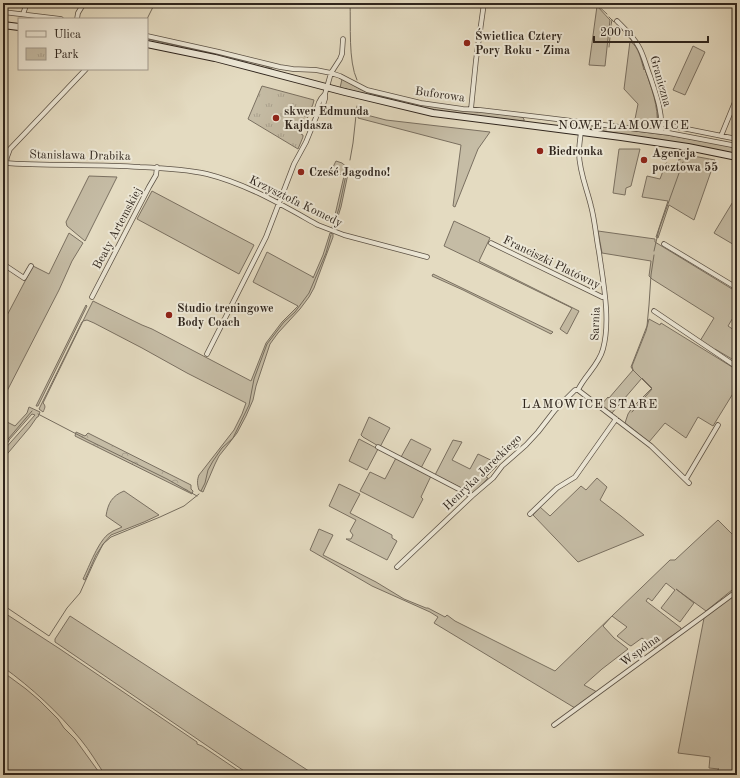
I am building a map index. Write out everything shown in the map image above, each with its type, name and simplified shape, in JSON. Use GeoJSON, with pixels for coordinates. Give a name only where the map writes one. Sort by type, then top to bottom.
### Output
{"type":"FeatureCollection","features":[{"type":"Feature","properties":{"kind":"main road"},"geometry":{"type":"LineString","coordinates":[[3,25],[18,27]]}},
{"type":"Feature","properties":{"kind":"main road","name":"Buforowa"},"geometry":{"type":"LineString","coordinates":[[148,44],[215,58],[326,91],[433,113],[688,147],[737,157]]}},
{"type":"Feature","properties":{"kind":"street"},"geometry":{"type":"LineString","coordinates":[[24,14],[27,3]]}},
{"type":"Feature","properties":{"kind":"street"},"geometry":{"type":"LineString","coordinates":[[77,18],[78,13],[84,3]]}},
{"type":"Feature","properties":{"kind":"street"},"geometry":{"type":"LineString","coordinates":[[471,109],[476,57],[484,3]]}},
{"type":"Feature","properties":{"kind":"street"},"geometry":{"type":"LineString","coordinates":[[3,12],[53,18]]}},
{"type":"Feature","properties":{"kind":"street","name":"Graniczna"},"geometry":{"type":"LineString","coordinates":[[617,21],[634,39],[644,57],[657,98],[662,124],[660,132]]}},
{"type":"Feature","properties":{"kind":"street","name":"Buforowa"},"geometry":{"type":"LineString","coordinates":[[148,36],[280,67],[332,73],[357,86],[374,92],[408,100],[660,132],[737,146]]}},
{"type":"Feature","properties":{"kind":"street"},"geometry":{"type":"LineString","coordinates":[[207,354],[266,237],[294,164],[306,142],[317,115],[320,100],[326,91],[332,73],[342,54],[343,39]]}},
{"type":"Feature","properties":{"kind":"street"},"geometry":{"type":"LineString","coordinates":[[5,163],[10,149],[85,70]]}},
{"type":"Feature","properties":{"kind":"street"},"geometry":{"type":"LineString","coordinates":[[721,136],[737,97]]}},
{"type":"Feature","properties":{"kind":"street"},"geometry":{"type":"LineString","coordinates":[[662,124],[737,139]]}},
{"type":"Feature","properties":{"kind":"street","name":"Sarnia"},"geometry":{"type":"LineString","coordinates":[[578,390],[581,382],[599,359],[606,332],[605,297],[592,208],[579,157],[581,132]]}},
{"type":"Feature","properties":{"kind":"street","name":"Stanisława Drabika"},"geometry":{"type":"LineString","coordinates":[[5,163],[157,167]]}},
{"type":"Feature","properties":{"kind":"street","name":"Krzysztofa Komedy"},"geometry":{"type":"LineString","coordinates":[[157,167],[191,170],[228,180],[255,191],[330,230],[426,257]]}},
{"type":"Feature","properties":{"kind":"street","name":"Beaty Artemskiej"},"geometry":{"type":"LineString","coordinates":[[92,297],[150,187],[156,175],[157,167]]}},
{"type":"Feature","properties":{"kind":"street","name":"Franciszki Platówny"},"geometry":{"type":"LineString","coordinates":[[491,243],[602,297],[605,297]]}},
{"type":"Feature","properties":{"kind":"street"},"geometry":{"type":"LineString","coordinates":[[664,244],[737,288]]}},
{"type":"Feature","properties":{"kind":"street"},"geometry":{"type":"LineString","coordinates":[[3,264],[24,278],[31,266]]}},
{"type":"Feature","properties":{"kind":"street"},"geometry":{"type":"LineString","coordinates":[[654,311],[737,367]]}},
{"type":"Feature","properties":{"kind":"street","name":"Henryka Jareckiego"},"geometry":{"type":"LineString","coordinates":[[397,566],[493,478],[502,466],[526,445],[555,410],[575,390],[578,390]]}},
{"type":"Feature","properties":{"kind":"street"},"geometry":{"type":"LineString","coordinates":[[578,390],[651,446],[688,481],[718,425]]}},
{"type":"Feature","properties":{"kind":"street"},"geometry":{"type":"LineString","coordinates":[[530,514],[556,488],[575,478],[616,419]]}},
{"type":"Feature","properties":{"kind":"street"},"geometry":{"type":"LineString","coordinates":[[378,447],[472,496]]}},
{"type":"Feature","properties":{"kind":"street","name":"Wspólna"},"geometry":{"type":"LineString","coordinates":[[554,725],[737,591]]}},
{"type":"Feature","properties":{"kind":"green space"},"geometry":{"type":"Polygon","coordinates":[[[597,6],[610,20],[605,66],[589,65],[597,6]]]}},
{"type":"Feature","properties":{"kind":"green space"},"geometry":{"type":"Polygon","coordinates":[[[148,39],[248,61],[264,65],[274,70],[190,49],[188,50],[149,42],[148,39]]]}},
{"type":"Feature","properties":{"kind":"green space"},"geometry":{"type":"Polygon","coordinates":[[[630,41],[638,50],[652,90],[656,104],[657,126],[634,124],[638,104],[624,89],[630,41]]]}},
{"type":"Feature","properties":{"kind":"green space"},"geometry":{"type":"Polygon","coordinates":[[[693,46],[705,52],[685,95],[673,90],[693,46]]]}},
{"type":"Feature","properties":{"kind":"green space"},"geometry":{"type":"Polygon","coordinates":[[[342,79],[366,92],[383,97],[437,107],[522,117],[524,121],[514,122],[427,110],[346,88],[340,88],[342,79]]]}},
{"type":"Feature","properties":{"kind":"green space","name":"skwer Edmunda Kajdasza"},"geometry":{"type":"Polygon","coordinates":[[[262,86],[314,100],[301,134],[303,137],[298,149],[248,119],[262,86]]]}},
{"type":"Feature","properties":{"kind":"green space"},"geometry":{"type":"Polygon","coordinates":[[[359,113],[386,120],[490,132],[478,149],[455,207],[453,206],[461,145],[358,118],[359,113]]]}},
{"type":"Feature","properties":{"kind":"green space"},"geometry":{"type":"Polygon","coordinates":[[[571,123],[667,135],[708,142],[737,148],[737,155],[590,128],[571,127],[571,123]]]}},
{"type":"Feature","properties":{"kind":"green space"},"geometry":{"type":"Polygon","coordinates":[[[619,149],[640,149],[631,186],[626,188],[625,195],[613,193],[619,149]]]}},
{"type":"Feature","properties":{"kind":"green space"},"geometry":{"type":"Polygon","coordinates":[[[682,154],[715,160],[694,220],[669,205],[658,238],[656,237],[668,201],[642,197],[647,176],[660,179],[666,163],[677,166],[682,154]]]}},
{"type":"Feature","properties":{"kind":"green space"},"geometry":{"type":"Polygon","coordinates":[[[336,161],[342,163],[349,169],[341,207],[334,229],[332,228],[344,176],[333,171],[330,173],[336,161]]]}},
{"type":"Feature","properties":{"kind":"green space"},"geometry":{"type":"Polygon","coordinates":[[[89,176],[117,177],[85,241],[67,226],[66,222],[89,176]]]}},
{"type":"Feature","properties":{"kind":"green space"},"geometry":{"type":"Polygon","coordinates":[[[152,191],[254,245],[239,274],[137,219],[152,191]]]}},
{"type":"Feature","properties":{"kind":"green space"},"geometry":{"type":"Polygon","coordinates":[[[737,195],[737,245],[736,246],[714,233],[737,195]]]}},
{"type":"Feature","properties":{"kind":"green space"},"geometry":{"type":"Polygon","coordinates":[[[454,221],[490,238],[479,261],[579,311],[567,334],[560,329],[572,308],[444,246],[454,221]]]}},
{"type":"Feature","properties":{"kind":"green space"},"geometry":{"type":"Polygon","coordinates":[[[598,231],[655,239],[655,242],[737,292],[737,311],[728,326],[737,332],[737,362],[700,341],[714,318],[652,279],[649,276],[651,261],[602,253],[598,231]]]}},
{"type":"Feature","properties":{"kind":"green space"},"geometry":{"type":"Polygon","coordinates":[[[69,233],[83,243],[72,261],[59,290],[6,393],[3,391],[3,323],[33,266],[49,274],[69,233]]]}},
{"type":"Feature","properties":{"kind":"green space"},"geometry":{"type":"Polygon","coordinates":[[[330,233],[333,234],[314,288],[300,309],[270,344],[253,400],[246,416],[237,433],[219,456],[203,492],[198,488],[199,475],[234,430],[246,403],[94,323],[87,320],[83,321],[93,301],[152,329],[251,381],[266,343],[282,322],[298,306],[253,282],[267,252],[313,278],[323,255],[330,233]]]}},
{"type":"Feature","properties":{"kind":"green space"},"geometry":{"type":"Polygon","coordinates":[[[433,274],[553,332],[551,334],[432,276],[433,274]]]}},
{"type":"Feature","properties":{"kind":"green space"},"geometry":{"type":"Polygon","coordinates":[[[86,305],[87,306],[38,406],[36,406],[86,305]]]}},
{"type":"Feature","properties":{"kind":"green space"},"geometry":{"type":"Polygon","coordinates":[[[649,319],[660,325],[661,323],[737,370],[737,387],[713,426],[698,417],[686,438],[665,423],[649,442],[625,423],[632,408],[652,388],[642,378],[612,413],[601,405],[633,370],[632,366],[646,331],[649,319]]]}},
{"type":"Feature","properties":{"kind":"green space"},"geometry":{"type":"Polygon","coordinates":[[[83,321],[43,403],[45,407],[43,412],[39,409],[83,321]]]}},
{"type":"Feature","properties":{"kind":"green space"},"geometry":{"type":"Polygon","coordinates":[[[29,407],[40,412],[38,417],[3,459],[3,451],[35,415],[32,414],[3,448],[3,420],[15,426],[27,413],[29,407]]]}},
{"type":"Feature","properties":{"kind":"green space"},"geometry":{"type":"Polygon","coordinates":[[[369,417],[390,428],[380,447],[361,435],[369,417]]]}},
{"type":"Feature","properties":{"kind":"green space"},"geometry":{"type":"Polygon","coordinates":[[[76,432],[85,436],[88,433],[191,485],[191,489],[193,491],[192,494],[75,436],[76,432]]]}},
{"type":"Feature","properties":{"kind":"green space"},"geometry":{"type":"Polygon","coordinates":[[[359,439],[378,449],[367,470],[349,461],[359,439]]]}},
{"type":"Feature","properties":{"kind":"green space"},"geometry":{"type":"Polygon","coordinates":[[[411,439],[431,449],[421,468],[401,457],[411,439]]]}},
{"type":"Feature","properties":{"kind":"green space"},"geometry":{"type":"Polygon","coordinates":[[[453,440],[462,442],[452,460],[470,469],[478,454],[497,463],[497,466],[486,477],[488,478],[475,492],[471,493],[435,475],[453,440]]]}},
{"type":"Feature","properties":{"kind":"green space"},"geometry":{"type":"Polygon","coordinates":[[[396,458],[431,476],[421,497],[423,499],[413,518],[360,491],[370,472],[385,479],[396,458]]]}},
{"type":"Feature","properties":{"kind":"green space"},"geometry":{"type":"Polygon","coordinates":[[[597,478],[607,487],[600,500],[644,535],[578,562],[533,515],[540,507],[550,516],[581,486],[586,490],[597,478]]]}},
{"type":"Feature","properties":{"kind":"green space"},"geometry":{"type":"Polygon","coordinates":[[[339,484],[360,494],[350,513],[392,535],[392,538],[397,541],[387,560],[346,539],[351,539],[353,535],[350,531],[356,520],[329,506],[339,484]]]}},
{"type":"Feature","properties":{"kind":"green space"},"geometry":{"type":"Polygon","coordinates":[[[124,491],[159,515],[111,535],[96,555],[85,580],[83,579],[102,541],[114,530],[122,527],[106,516],[111,500],[116,495],[124,491]]]}},
{"type":"Feature","properties":{"kind":"green space"},"geometry":{"type":"Polygon","coordinates":[[[718,520],[737,539],[737,586],[706,611],[676,589],[694,603],[680,622],[661,608],[675,590],[666,583],[652,601],[648,598],[646,601],[681,628],[681,630],[667,639],[656,649],[642,638],[631,646],[617,636],[627,627],[612,616],[603,626],[614,638],[628,649],[584,685],[597,692],[575,708],[434,623],[438,617],[430,612],[372,586],[310,550],[319,529],[333,535],[323,555],[376,582],[404,599],[428,608],[445,617],[447,615],[455,621],[555,671],[670,560],[675,560],[718,520]]]}},
{"type":"Feature","properties":{"kind":"green space"},"geometry":{"type":"Polygon","coordinates":[[[737,593],[736,775],[718,775],[719,769],[709,768],[710,757],[678,753],[704,618],[737,593]]]}},
{"type":"Feature","properties":{"kind":"green space"},"geometry":{"type":"Polygon","coordinates":[[[3,612],[245,775],[105,775],[84,744],[54,710],[24,683],[3,667],[3,612]]]}},
{"type":"Feature","properties":{"kind":"green space"},"geometry":{"type":"Polygon","coordinates":[[[70,616],[315,775],[250,775],[55,642],[55,639],[70,616]]]}},
{"type":"Feature","properties":{"kind":"green space"},"geometry":{"type":"Polygon","coordinates":[[[7,675],[39,700],[58,719],[64,728],[75,739],[101,775],[3,775],[3,679],[7,675]]]}},
{"type":"Feature","properties":{"kind":"waterway"},"geometry":{"type":"LineString","coordinates":[[148,18],[155,3]]}},
{"type":"Feature","properties":{"kind":"waterway"},"geometry":{"type":"LineString","coordinates":[[350,3],[350,42],[352,63],[357,80]]}},
{"type":"Feature","properties":{"kind":"waterway"},"geometry":{"type":"LineString","coordinates":[[595,3],[607,14]]}},
{"type":"Feature","properties":{"kind":"waterway"},"geometry":{"type":"LineString","coordinates":[[609,17],[614,22]]}},
{"type":"Feature","properties":{"kind":"waterway"},"geometry":{"type":"LineString","coordinates":[[609,47],[612,20]]}},
{"type":"Feature","properties":{"kind":"waterway"},"geometry":{"type":"LineString","coordinates":[[617,24],[635,44]]}},
{"type":"Feature","properties":{"kind":"waterway"},"geometry":{"type":"LineString","coordinates":[[640,54],[644,67]]}},
{"type":"Feature","properties":{"kind":"waterway"},"geometry":{"type":"LineString","coordinates":[[645,69],[655,98]]}},
{"type":"Feature","properties":{"kind":"waterway"},"geometry":{"type":"LineString","coordinates":[[655,99],[658,112],[657,127]]}},
{"type":"Feature","properties":{"kind":"waterway"},"geometry":{"type":"LineString","coordinates":[[350,160],[357,106]]}},
{"type":"Feature","properties":{"kind":"waterway"},"geometry":{"type":"LineString","coordinates":[[654,251],[659,229],[683,162]]}},
{"type":"Feature","properties":{"kind":"waterway"},"geometry":{"type":"LineString","coordinates":[[333,227],[339,208],[347,170]]}},
{"type":"Feature","properties":{"kind":"waterway"},"geometry":{"type":"LineString","coordinates":[[201,491],[205,483],[208,470],[213,461],[222,448],[233,438],[249,405],[254,379],[267,344],[284,322],[295,312],[309,293],[326,253],[331,235]]}},
{"type":"Feature","properties":{"kind":"waterway"},"geometry":{"type":"LineString","coordinates":[[632,412],[652,389],[631,367],[647,326],[654,255]]}},
{"type":"Feature","properties":{"kind":"waterway"},"geometry":{"type":"LineString","coordinates":[[3,445],[32,411]]}},
{"type":"Feature","properties":{"kind":"waterway"},"geometry":{"type":"LineString","coordinates":[[38,414],[167,479],[197,496]]}},
{"type":"Feature","properties":{"kind":"waterway"},"geometry":{"type":"LineString","coordinates":[[3,605],[49,636],[67,608],[80,593],[103,544],[111,537],[184,506],[199,494]]}},
{"type":"Feature","properties":{"kind":"place","name":"Świetlica Cztery Pory Roku - Zima"},"geometry":{"type":"Point","coordinates":[467,43]}},
{"type":"Feature","properties":{"kind":"place","name":"skwer Edmunda Kajdasza"},"geometry":{"type":"Point","coordinates":[276,118]}},
{"type":"Feature","properties":{"kind":"place","name":"Biedronka"},"geometry":{"type":"Point","coordinates":[540,151]}},
{"type":"Feature","properties":{"kind":"place","name":"Agencja pocztowa 55"},"geometry":{"type":"Point","coordinates":[644,160]}},
{"type":"Feature","properties":{"kind":"place","name":"Cześć Jagodno!"},"geometry":{"type":"Point","coordinates":[301,172]}},
{"type":"Feature","properties":{"kind":"place","name":"Studio treningowe Body Coach"},"geometry":{"type":"Point","coordinates":[169,315]}},
{"type":"Feature","properties":{"kind":"district","name":"NOWE LAMOWICE"},"geometry":{"type":"Point","coordinates":[624,124]}},
{"type":"Feature","properties":{"kind":"district","name":"LAMOWICE STARE"},"geometry":{"type":"Point","coordinates":[590,403]}}]}
